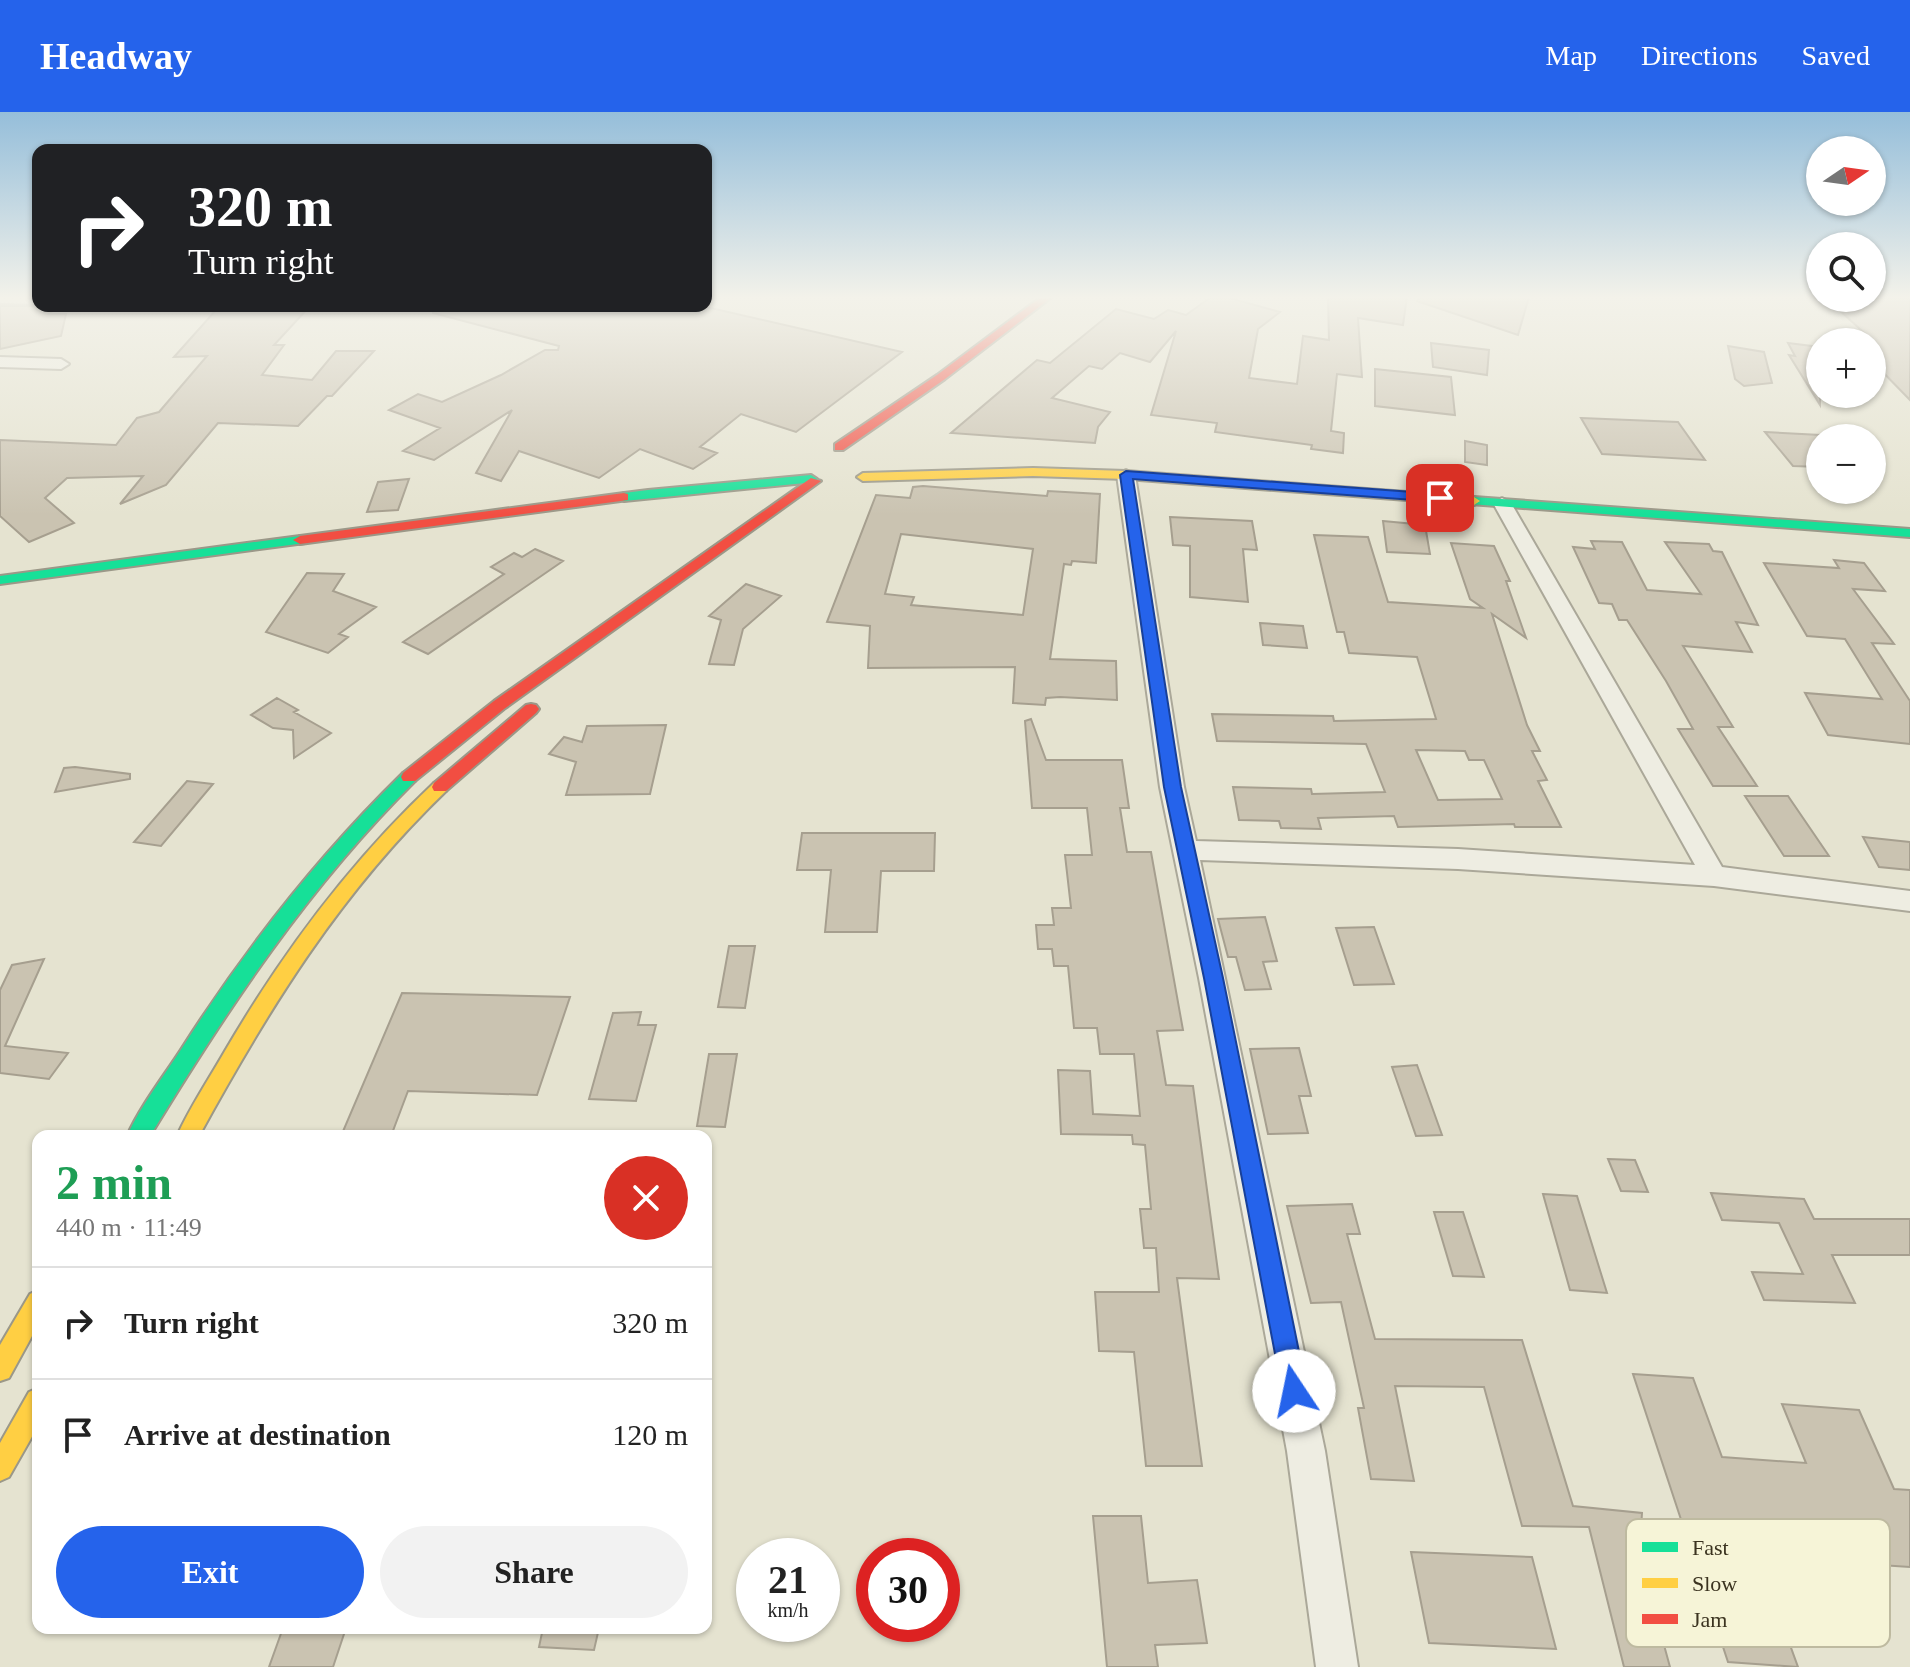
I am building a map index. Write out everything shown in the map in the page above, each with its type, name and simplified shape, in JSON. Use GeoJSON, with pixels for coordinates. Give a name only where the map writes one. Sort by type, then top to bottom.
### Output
{"type":"FeatureCollection","features":[{"type":"Feature","properties":{"kind":"street"},"geometry":{"type":"LineString","coordinates":[[702,487],[839,447],[951,370]]}},
{"type":"Feature","properties":{"kind":"street"},"geometry":{"type":"LineString","coordinates":[[896,431],[974,370]]}},
{"type":"Feature","properties":{"kind":"street"},"geometry":{"type":"LineString","coordinates":[[839,447],[868,456],[1033,472]]}},
{"type":"Feature","properties":{"kind":"street"},"geometry":{"type":"LineString","coordinates":[[848,481],[870,470],[868,456]]}},
{"type":"Feature","properties":{"kind":"street"},"geometry":{"type":"LineString","coordinates":[[805,458],[802,470],[813,480]]}},
{"type":"Feature","properties":{"kind":"street"},"geometry":{"type":"LineString","coordinates":[[0,580],[702,487],[1033,472],[1126,475],[1910,533]]}},
{"type":"Feature","properties":{"kind":"street"},"geometry":{"type":"LineString","coordinates":[[1126,475],[1146,626],[1186,850],[1306,1451],[1337,1667]]}},
{"type":"Feature","properties":{"kind":"street"},"geometry":{"type":"LineString","coordinates":[[142,1130],[213,1015],[303,890],[355,829],[475,722],[813,480]]}},
{"type":"Feature","properties":{"kind":"street"},"geometry":{"type":"LineString","coordinates":[[702,487],[731,507],[737,520],[735,534]]}},
{"type":"Feature","properties":{"kind":"street"},"geometry":{"type":"LineString","coordinates":[[583,668],[732,559],[821,500]]}},
{"type":"Feature","properties":{"kind":"street"},"geometry":{"type":"LineString","coordinates":[[1502,503],[1714,876]]}},
{"type":"Feature","properties":{"kind":"street"},"geometry":{"type":"LineString","coordinates":[[191,1130],[241,1043],[323,915],[342,891],[426,800],[548,695]]}},
{"type":"Feature","properties":{"kind":"street"},"geometry":{"type":"LineString","coordinates":[[1186,850],[1458,859],[1714,876],[1910,901]]}},
{"type":"Feature","properties":{"kind":"street"},"geometry":{"type":"LineString","coordinates":[[0,1369],[32,1313]]}},
{"type":"Feature","properties":{"kind":"street"},"geometry":{"type":"LineString","coordinates":[[0,1468],[32,1412]]}},
{"type":"Feature","properties":{"kind":"building"},"geometry":{"type":"Polygon","coordinates":[[[195,370],[266,370],[262,375],[312,380],[321,370],[357,370],[298,426],[218,423],[166,485],[120,504],[143,476],[67,478],[45,498],[74,523],[29,542],[0,516],[0,440],[116,445],[137,418],[159,412],[195,370]]]}},
{"type":"Feature","properties":{"kind":"building"},"geometry":{"type":"Polygon","coordinates":[[[511,370],[879,370],[796,432],[741,414],[700,447],[717,453],[693,469],[640,449],[599,478],[519,451],[501,481],[476,473],[512,410],[434,460],[403,451],[440,428],[389,410],[418,394],[442,402],[511,370]]]}},
{"type":"Feature","properties":{"kind":"building"},"geometry":{"type":"Polygon","coordinates":[[[1026,370],[1085,370],[1052,398],[1110,412],[1098,427],[1095,443],[951,433],[1026,370]]]}},
{"type":"Feature","properties":{"kind":"building"},"geometry":{"type":"Polygon","coordinates":[[[1165,370],[1251,370],[1249,378],[1297,384],[1299,370],[1361,370],[1362,377],[1337,374],[1331,431],[1344,433],[1343,453],[1311,449],[1312,445],[1215,432],[1217,423],[1151,415],[1165,370]]]}},
{"type":"Feature","properties":{"kind":"building"},"geometry":{"type":"Polygon","coordinates":[[[1375,370],[1451,377],[1455,415],[1375,406],[1375,370]]]}},
{"type":"Feature","properties":{"kind":"building"},"geometry":{"type":"Polygon","coordinates":[[[1450,370],[1487,370],[1487,375],[1450,370]]]}},
{"type":"Feature","properties":{"kind":"building"},"geometry":{"type":"Polygon","coordinates":[[[1733,370],[1769,370],[1772,383],[1744,386],[1735,379],[1733,370]]]}},
{"type":"Feature","properties":{"kind":"building"},"geometry":{"type":"Polygon","coordinates":[[[1798,370],[1806,370],[1806,382],[1798,370]]]}},
{"type":"Feature","properties":{"kind":"building"},"geometry":{"type":"Polygon","coordinates":[[[1886,370],[1910,370],[1910,400],[1886,375],[1886,370]]]}},
{"type":"Feature","properties":{"kind":"building"},"geometry":{"type":"Polygon","coordinates":[[[1581,418],[1678,422],[1705,460],[1602,454],[1581,418]]]}},
{"type":"Feature","properties":{"kind":"building"},"geometry":{"type":"Polygon","coordinates":[[[1765,432],[1806,434],[1806,466],[1793,466],[1765,432]]]}},
{"type":"Feature","properties":{"kind":"building"},"geometry":{"type":"Polygon","coordinates":[[[1465,441],[1487,445],[1487,465],[1465,462],[1465,441]]]}},
{"type":"Feature","properties":{"kind":"building"},"geometry":{"type":"Polygon","coordinates":[[[409,479],[398,510],[367,512],[378,482],[409,479]]]}},
{"type":"Feature","properties":{"kind":"building"},"geometry":{"type":"Polygon","coordinates":[[[913,487],[1047,496],[1048,491],[1100,494],[1096,563],[1072,561],[1071,565],[1064,564],[1050,659],[1116,661],[1117,700],[1060,697],[1046,698],[1045,705],[1013,703],[1015,667],[868,668],[870,626],[827,622],[876,495],[910,498],[913,487]],[[901,534],[885,594],[914,597],[911,605],[1023,615],[1033,549],[901,534]]]}},
{"type":"Feature","properties":{"kind":"building"},"geometry":{"type":"Polygon","coordinates":[[[1170,517],[1252,521],[1257,550],[1243,549],[1248,602],[1190,597],[1190,546],[1173,545],[1170,517]]]}},
{"type":"Feature","properties":{"kind":"building"},"geometry":{"type":"Polygon","coordinates":[[[1383,521],[1425,525],[1430,554],[1387,552],[1383,521]]]}},
{"type":"Feature","properties":{"kind":"building"},"geometry":{"type":"Polygon","coordinates":[[[1314,535],[1368,537],[1388,602],[1483,608],[1470,599],[1451,543],[1494,546],[1510,581],[1506,581],[1526,638],[1492,614],[1527,725],[1540,751],[1532,751],[1547,780],[1538,781],[1561,827],[1515,827],[1514,824],[1398,827],[1394,816],[1318,818],[1321,829],[1281,828],[1279,821],[1239,820],[1233,787],[1311,789],[1312,794],[1385,792],[1366,744],[1217,741],[1212,714],[1333,716],[1334,721],[1436,719],[1417,657],[1349,653],[1344,632],[1337,632],[1314,535]],[[1416,750],[1438,800],[1502,799],[1484,760],[1469,760],[1465,751],[1416,750]]]}},
{"type":"Feature","properties":{"kind":"building"},"geometry":{"type":"Polygon","coordinates":[[[1591,541],[1622,542],[1647,590],[1701,594],[1665,542],[1709,544],[1713,551],[1722,552],[1758,625],[1736,622],[1752,652],[1683,646],[1733,727],[1718,727],[1757,786],[1713,786],[1678,729],[1693,729],[1666,681],[1627,620],[1619,620],[1612,604],[1599,603],[1573,547],[1595,549],[1591,541]]]}},
{"type":"Feature","properties":{"kind":"building"},"geometry":{"type":"Polygon","coordinates":[[[535,549],[563,561],[428,654],[403,642],[504,574],[491,567],[514,553],[522,557],[535,549]]]}},
{"type":"Feature","properties":{"kind":"building"},"geometry":{"type":"Polygon","coordinates":[[[1834,560],[1864,563],[1885,591],[1853,589],[1894,644],[1872,643],[1910,701],[1910,744],[1828,735],[1805,693],[1882,699],[1845,639],[1807,636],[1764,563],[1839,568],[1834,560]]]}},
{"type":"Feature","properties":{"kind":"building"},"geometry":{"type":"Polygon","coordinates":[[[307,573],[344,574],[333,591],[376,607],[339,634],[348,637],[328,653],[266,632],[307,573]]]}},
{"type":"Feature","properties":{"kind":"building"},"geometry":{"type":"Polygon","coordinates":[[[746,584],[781,596],[743,629],[734,665],[709,664],[721,620],[709,616],[746,584]]]}},
{"type":"Feature","properties":{"kind":"building"},"geometry":{"type":"Polygon","coordinates":[[[1260,623],[1303,626],[1307,648],[1263,645],[1260,623]]]}},
{"type":"Feature","properties":{"kind":"building"},"geometry":{"type":"Polygon","coordinates":[[[277,698],[298,710],[294,712],[331,733],[294,758],[293,730],[273,728],[251,715],[277,698]]]}},
{"type":"Feature","properties":{"kind":"building"},"geometry":{"type":"Polygon","coordinates":[[[1031,719],[1046,760],[1122,760],[1129,808],[1120,808],[1127,852],[1151,852],[1183,1030],[1157,1031],[1166,1085],[1193,1086],[1219,1279],[1177,1278],[1202,1466],[1146,1466],[1134,1352],[1099,1351],[1095,1292],[1159,1292],[1156,1248],[1144,1248],[1140,1209],[1151,1209],[1145,1145],[1133,1144],[1132,1135],[1061,1134],[1058,1070],[1090,1071],[1093,1114],[1140,1116],[1134,1054],[1100,1054],[1097,1028],[1074,1028],[1068,966],[1054,966],[1052,949],[1038,949],[1036,925],[1054,925],[1052,908],[1071,908],[1065,855],[1092,855],[1087,808],[1032,808],[1025,721],[1031,719]]]}},
{"type":"Feature","properties":{"kind":"building"},"geometry":{"type":"Polygon","coordinates":[[[666,725],[650,794],[566,795],[576,762],[549,754],[564,737],[582,742],[587,726],[666,725]]]}},
{"type":"Feature","properties":{"kind":"building"},"geometry":{"type":"Polygon","coordinates":[[[64,768],[130,774],[130,779],[55,792],[64,768]]]}},
{"type":"Feature","properties":{"kind":"building"},"geometry":{"type":"Polygon","coordinates":[[[187,781],[213,784],[161,846],[134,842],[187,781]]]}},
{"type":"Feature","properties":{"kind":"building"},"geometry":{"type":"Polygon","coordinates":[[[1745,796],[1788,796],[1829,856],[1784,856],[1745,796]]]}},
{"type":"Feature","properties":{"kind":"building"},"geometry":{"type":"Polygon","coordinates":[[[802,833],[935,833],[934,871],[881,871],[877,932],[825,932],[831,870],[797,870],[802,833]]]}},
{"type":"Feature","properties":{"kind":"building"},"geometry":{"type":"Polygon","coordinates":[[[1863,837],[1910,842],[1910,870],[1879,867],[1863,837]]]}},
{"type":"Feature","properties":{"kind":"building"},"geometry":{"type":"Polygon","coordinates":[[[1265,917],[1277,961],[1263,962],[1271,989],[1245,990],[1236,957],[1228,957],[1218,919],[1265,917]]]}},
{"type":"Feature","properties":{"kind":"building"},"geometry":{"type":"Polygon","coordinates":[[[1374,927],[1394,984],[1354,985],[1336,928],[1374,927]]]}},
{"type":"Feature","properties":{"kind":"building"},"geometry":{"type":"Polygon","coordinates":[[[729,946],[755,946],[745,1008],[718,1007],[729,946]]]}},
{"type":"Feature","properties":{"kind":"building"},"geometry":{"type":"Polygon","coordinates":[[[44,959],[5,1046],[68,1053],[49,1079],[0,1073],[0,990],[12,965],[44,959]]]}},
{"type":"Feature","properties":{"kind":"building"},"geometry":{"type":"Polygon","coordinates":[[[402,993],[570,997],[537,1095],[408,1091],[393,1130],[344,1130],[402,993]]]}},
{"type":"Feature","properties":{"kind":"building"},"geometry":{"type":"Polygon","coordinates":[[[641,1012],[638,1025],[656,1025],[636,1101],[589,1099],[613,1013],[641,1012]]]}},
{"type":"Feature","properties":{"kind":"building"},"geometry":{"type":"Polygon","coordinates":[[[1299,1048],[1311,1096],[1299,1096],[1308,1133],[1268,1134],[1250,1049],[1299,1048]]]}},
{"type":"Feature","properties":{"kind":"building"},"geometry":{"type":"Polygon","coordinates":[[[709,1054],[737,1054],[725,1127],[697,1126],[709,1054]]]}},
{"type":"Feature","properties":{"kind":"building"},"geometry":{"type":"Polygon","coordinates":[[[1417,1065],[1442,1135],[1416,1136],[1392,1067],[1417,1065]]]}},
{"type":"Feature","properties":{"kind":"building"},"geometry":{"type":"Polygon","coordinates":[[[1608,1159],[1635,1160],[1648,1192],[1621,1191],[1608,1159]]]}},
{"type":"Feature","properties":{"kind":"building"},"geometry":{"type":"Polygon","coordinates":[[[1711,1193],[1804,1199],[1814,1219],[1910,1219],[1910,1255],[1832,1255],[1855,1303],[1764,1300],[1752,1272],[1803,1274],[1779,1223],[1722,1220],[1711,1193]]]}},
{"type":"Feature","properties":{"kind":"building"},"geometry":{"type":"Polygon","coordinates":[[[1543,1194],[1577,1196],[1607,1293],[1570,1290],[1543,1194]]]}},
{"type":"Feature","properties":{"kind":"building"},"geometry":{"type":"Polygon","coordinates":[[[1352,1204],[1360,1234],[1347,1234],[1375,1339],[1522,1340],[1573,1506],[1642,1513],[1642,1519],[1626,1519],[1626,1647],[1665,1647],[1670,1667],[1624,1667],[1589,1527],[1522,1526],[1484,1387],[1395,1386],[1414,1481],[1371,1479],[1358,1408],[1364,1408],[1341,1302],[1311,1303],[1287,1206],[1352,1204]]]}},
{"type":"Feature","properties":{"kind":"building"},"geometry":{"type":"Polygon","coordinates":[[[1434,1212],[1463,1212],[1484,1277],[1453,1276],[1434,1212]]]}},
{"type":"Feature","properties":{"kind":"building"},"geometry":{"type":"Polygon","coordinates":[[[1633,1374],[1693,1378],[1722,1457],[1806,1463],[1782,1404],[1859,1410],[1894,1489],[1910,1490],[1910,1567],[1890,1566],[1890,1519],[1681,1519],[1633,1374]]]}},
{"type":"Feature","properties":{"kind":"building"},"geometry":{"type":"Polygon","coordinates":[[[1093,1516],[1141,1516],[1148,1583],[1197,1580],[1207,1643],[1155,1645],[1158,1667],[1107,1667],[1093,1516]]]}},
{"type":"Feature","properties":{"kind":"building"},"geometry":{"type":"Polygon","coordinates":[[[1411,1552],[1532,1557],[1556,1649],[1429,1643],[1411,1552]]]}},
{"type":"Feature","properties":{"kind":"building"},"geometry":{"type":"Polygon","coordinates":[[[281,1634],[344,1634],[333,1667],[269,1667],[281,1634]]]}},
{"type":"Feature","properties":{"kind":"building"},"geometry":{"type":"Polygon","coordinates":[[[542,1634],[598,1634],[594,1650],[539,1647],[542,1634]]]}},
{"type":"Feature","properties":{"kind":"building"},"geometry":{"type":"Polygon","coordinates":[[[1723,1647],[1791,1647],[1798,1667],[1728,1662],[1723,1647]]]}},
{"type":"Feature","properties":{"kind":"traffic: fast"},"geometry":{"type":"LineString","coordinates":[[624,497],[811,479]]}},
{"type":"Feature","properties":{"kind":"traffic: fast"},"geometry":{"type":"LineString","coordinates":[[1474,501],[1910,533]]}},
{"type":"Feature","properties":{"kind":"traffic: fast"},"geometry":{"type":"LineString","coordinates":[[0,580],[300,540]]}},
{"type":"Feature","properties":{"kind":"traffic: fast"},"geometry":{"type":"LineString","coordinates":[[142,1130],[229,993],[295,902],[369,816],[409,777]]}},
{"type":"Feature","properties":{"kind":"traffic: slow"},"geometry":{"type":"LineString","coordinates":[[863,477],[1033,472],[1126,475],[1474,501]]}},
{"type":"Feature","properties":{"kind":"traffic: slow"},"geometry":{"type":"LineString","coordinates":[[191,1130],[241,1042],[299,950],[364,864],[440,787]]}},
{"type":"Feature","properties":{"kind":"traffic: slow"},"geometry":{"type":"LineString","coordinates":[[0,1369],[32,1313]]}},
{"type":"Feature","properties":{"kind":"traffic: slow"},"geometry":{"type":"LineString","coordinates":[[0,1468],[32,1412]]}},
{"type":"Feature","properties":{"kind":"traffic: jam"},"geometry":{"type":"LineString","coordinates":[[839,447],[951,370]]}},
{"type":"Feature","properties":{"kind":"traffic: jam"},"geometry":{"type":"LineString","coordinates":[[409,777],[499,705],[815,481]]}},
{"type":"Feature","properties":{"kind":"traffic: jam"},"geometry":{"type":"LineString","coordinates":[[300,540],[624,497]]}},
{"type":"Feature","properties":{"kind":"traffic: jam"},"geometry":{"type":"LineString","coordinates":[[440,787],[531,709]]}},
{"type":"Feature","properties":{"kind":"route"},"geometry":{"type":"LineString","coordinates":[[1294,1391],[1172,787],[1126,475],[1440,498]]}}]}
